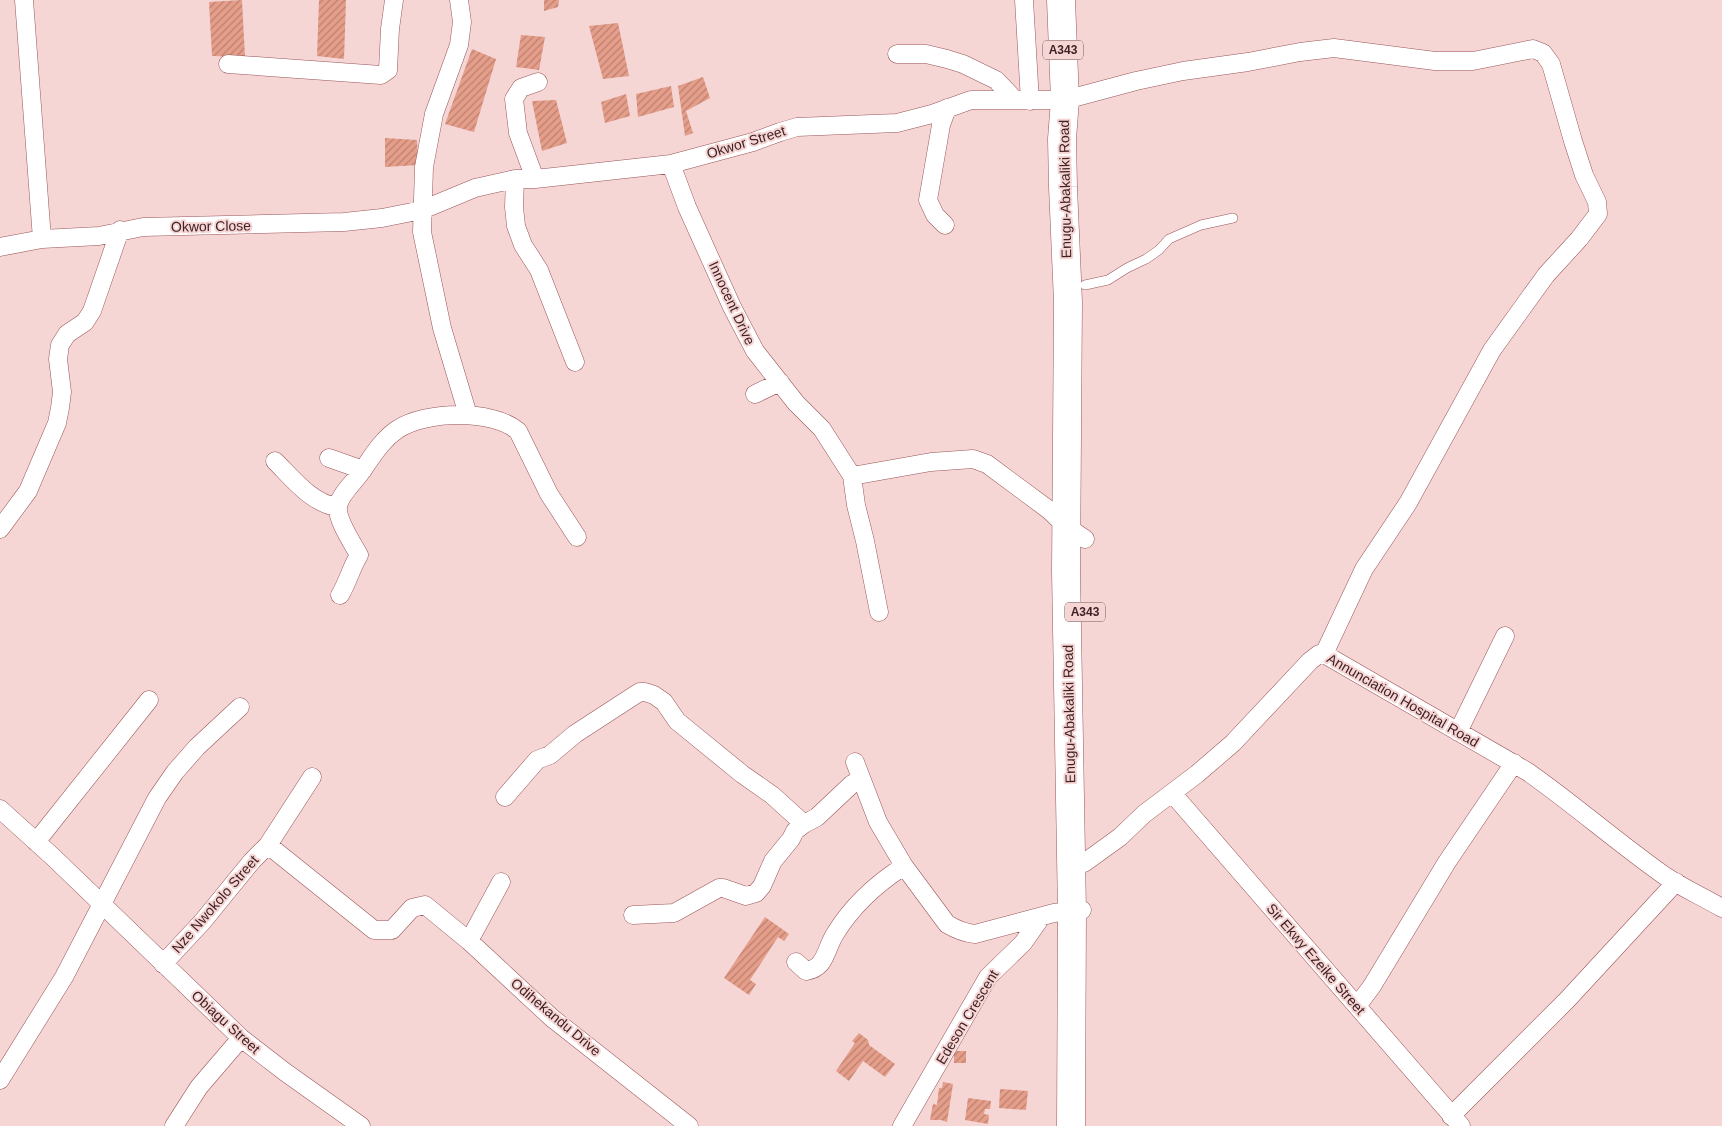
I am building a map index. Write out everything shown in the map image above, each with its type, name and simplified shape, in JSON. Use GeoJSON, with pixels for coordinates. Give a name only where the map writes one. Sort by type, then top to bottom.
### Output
{"type":"FeatureCollection","features":[{"type":"Feature","properties":{"kind":"highway","name":"A343"},"geometry":{"type":"LineString","coordinates":[[1061,0],[1065,100]]}},
{"type":"Feature","properties":{"kind":"highway","name":"Enugu-Abakaliki Road"},"geometry":{"type":"LineString","coordinates":[[1065,100],[1076,134],[1080,169],[1085,285],[1076,533],[1066,571],[1084,1126]]}},
{"type":"Feature","properties":{"kind":"highway","name":"Enugu-Abakaliki Road"},"geometry":{"type":"LineString","coordinates":[[1065,100],[1062,139],[1076,533],[1084,863],[1078,911],[1071,1126]]}},
{"type":"Feature","properties":{"kind":"street"},"geometry":{"type":"LineString","coordinates":[[24,0],[42,239]]}},
{"type":"Feature","properties":{"kind":"street"},"geometry":{"type":"LineString","coordinates":[[228,64],[381,75],[388,70],[390,29],[394,0]]}},
{"type":"Feature","properties":{"kind":"street"},"geometry":{"type":"LineString","coordinates":[[1022,101],[1024,0]]}},
{"type":"Feature","properties":{"kind":"street"},"geometry":{"type":"LineString","coordinates":[[456,1],[462,22],[461,34],[459,45],[434,114],[424,167],[422,232],[442,328],[468,415]]}},
{"type":"Feature","properties":{"kind":"street","name":"Okwor Street"},"geometry":{"type":"LineString","coordinates":[[475,188],[515,179],[535,179],[671,164],[753,142],[797,127],[897,123],[971,100],[1065,100],[1136,81],[1183,71],[1248,62],[1300,52],[1334,48],[1435,61],[1474,61],[1533,49],[1544,53],[1551,64],[1584,175],[1597,202],[1598,214],[1579,239],[1546,276],[1492,350],[1408,503],[1364,569],[1324,654]]}},
{"type":"Feature","properties":{"kind":"street"},"geometry":{"type":"LineString","coordinates":[[897,54],[926,54],[947,58],[963,64],[996,80],[1022,101]]}},
{"type":"Feature","properties":{"kind":"street"},"geometry":{"type":"LineString","coordinates":[[535,179],[518,133],[514,100],[521,88],[538,82]]}},
{"type":"Feature","properties":{"kind":"street"},"geometry":{"type":"LineString","coordinates":[[945,225],[935,215],[928,200],[941,125],[947,108]]}},
{"type":"Feature","properties":{"kind":"street","name":"Innocent Drive"},"geometry":{"type":"LineString","coordinates":[[671,164],[687,207],[732,307],[755,351],[796,402],[822,430],[852,476]]}},
{"type":"Feature","properties":{"kind":"street"},"geometry":{"type":"LineString","coordinates":[[515,179],[514,207],[516,226],[523,245],[538,270],[575,362]]}},
{"type":"Feature","properties":{"kind":"street","name":"Okwor Close"},"geometry":{"type":"LineString","coordinates":[[0,248],[42,239],[99,236],[143,226],[344,222],[382,218],[422,210],[475,188]]}},
{"type":"Feature","properties":{"kind":"street"},"geometry":{"type":"LineString","coordinates":[[0,529],[28,491],[52,435],[60,408],[62,392],[58,359],[60,345],[67,334],[85,322],[92,311],[120,230]]}},
{"type":"Feature","properties":{"kind":"street"},"geometry":{"type":"LineString","coordinates":[[755,394],[780,382]]}},
{"type":"Feature","properties":{"kind":"street"},"geometry":{"type":"LineString","coordinates":[[340,595],[348,582],[352,565],[359,555],[340,519],[338,507],[346,491],[380,444],[398,429],[409,423],[436,417],[468,415],[485,417],[510,424],[518,431],[549,494],[578,537]]}},
{"type":"Feature","properties":{"kind":"street"},"geometry":{"type":"LineString","coordinates":[[329,458],[363,470]]}},
{"type":"Feature","properties":{"kind":"street"},"geometry":{"type":"LineString","coordinates":[[879,612],[856,505],[852,476],[931,462],[972,459],[987,464],[1049,510],[1076,533]]}},
{"type":"Feature","properties":{"kind":"street"},"geometry":{"type":"LineString","coordinates":[[274,461],[309,494],[328,506],[338,507]]}},
{"type":"Feature","properties":{"kind":"street"},"geometry":{"type":"LineString","coordinates":[[1458,732],[1505,636]]}},
{"type":"Feature","properties":{"kind":"street","name":"Annunciation Hospital Road"},"geometry":{"type":"LineString","coordinates":[[1084,863],[1120,837],[1144,814],[1197,774],[1233,743],[1310,661],[1319,654],[1324,654],[1514,763],[1558,793],[1632,852],[1676,882],[1722,908]]}},
{"type":"Feature","properties":{"kind":"street"},"geometry":{"type":"LineString","coordinates":[[505,797],[537,760],[550,755],[575,734],[635,695],[640,692],[646,692],[664,702],[677,721],[742,774],[772,795],[804,824]]}},
{"type":"Feature","properties":{"kind":"street"},"geometry":{"type":"LineString","coordinates":[[36,842],[149,700]]}},
{"type":"Feature","properties":{"kind":"street"},"geometry":{"type":"LineString","coordinates":[[0,1080],[64,977],[158,798],[175,772],[197,746],[240,707]]}},
{"type":"Feature","properties":{"kind":"street"},"geometry":{"type":"LineString","coordinates":[[527,747],[535,754],[550,755]]}},
{"type":"Feature","properties":{"kind":"street"},"geometry":{"type":"LineString","coordinates":[[855,762],[878,822],[904,866],[947,924],[964,933],[976,934],[1054,913],[1078,911]]}},
{"type":"Feature","properties":{"kind":"street"},"geometry":{"type":"LineString","coordinates":[[1357,1006],[1372,986],[1447,862],[1514,763]]}},
{"type":"Feature","properties":{"kind":"street","name":"Nze Nwokolo Street"},"geometry":{"type":"LineString","coordinates":[[163,964],[203,921],[252,861],[268,845],[312,777]]}},
{"type":"Feature","properties":{"kind":"street"},"geometry":{"type":"LineString","coordinates":[[633,915],[674,913],[719,888],[746,896],[752,895],[762,886],[773,861],[791,840],[795,831],[818,817],[852,784],[861,779]]}},
{"type":"Feature","properties":{"kind":"street","name":"Sir Ekwy Ezeike Street"},"geometry":{"type":"LineString","coordinates":[[1172,792],[1456,1121]]}},
{"type":"Feature","properties":{"kind":"street","name":"Obiagu Street"},"geometry":{"type":"LineString","coordinates":[[0,809],[241,1038],[361,1126]]}},
{"type":"Feature","properties":{"kind":"street","name":"Odihekandu Drive"},"geometry":{"type":"LineString","coordinates":[[268,845],[374,930],[392,930],[412,908],[426,905],[469,941],[552,1018],[689,1126]]}},
{"type":"Feature","properties":{"kind":"street"},"geometry":{"type":"LineString","coordinates":[[796,962],[806,971],[814,970],[822,964],[836,932],[862,899],[904,866]]}},
{"type":"Feature","properties":{"kind":"street"},"geometry":{"type":"LineString","coordinates":[[469,941],[501,882]]}},
{"type":"Feature","properties":{"kind":"street"},"geometry":{"type":"LineString","coordinates":[[1456,1121],[1676,882]]}},
{"type":"Feature","properties":{"kind":"street","name":"Edeson Crescent"},"geometry":{"type":"LineString","coordinates":[[902,1126],[988,977],[1023,943],[1042,916]]}},
{"type":"Feature","properties":{"kind":"street"},"geometry":{"type":"LineString","coordinates":[[174,1126],[199,1088],[241,1038]]}},
{"type":"Feature","properties":{"kind":"lane"},"geometry":{"type":"LineString","coordinates":[[1085,285],[1108,280],[1146,259],[1169,240],[1201,225],[1234,218]]}},
{"type":"Feature","properties":{"kind":"building"},"geometry":{"type":"Polygon","coordinates":[[[242,0],[245,57],[212,56],[209,2],[242,0]]]}},
{"type":"Feature","properties":{"kind":"building"},"geometry":{"type":"Polygon","coordinates":[[[319,0],[346,0],[344,59],[317,56],[319,0]]]}},
{"type":"Feature","properties":{"kind":"building"},"geometry":{"type":"Polygon","coordinates":[[[544,0],[559,0],[558,7],[544,11],[544,0]]]}},
{"type":"Feature","properties":{"kind":"building"},"geometry":{"type":"Polygon","coordinates":[[[618,23],[629,76],[603,79],[589,26],[618,23]]]}},
{"type":"Feature","properties":{"kind":"building"},"geometry":{"type":"Polygon","coordinates":[[[521,35],[545,37],[539,70],[516,67],[521,35]]]}},
{"type":"Feature","properties":{"kind":"building"},"geometry":{"type":"Polygon","coordinates":[[[472,49],[496,59],[474,132],[445,124],[472,49]]]}},
{"type":"Feature","properties":{"kind":"building"},"geometry":{"type":"Polygon","coordinates":[[[703,77],[710,98],[686,111],[693,133],[685,136],[678,86],[703,77]]]}},
{"type":"Feature","properties":{"kind":"building"},"geometry":{"type":"Polygon","coordinates":[[[671,86],[674,107],[638,117],[636,94],[671,86]]]}},
{"type":"Feature","properties":{"kind":"building"},"geometry":{"type":"Polygon","coordinates":[[[626,94],[630,116],[605,123],[601,102],[626,94]]]}},
{"type":"Feature","properties":{"kind":"building"},"geometry":{"type":"Polygon","coordinates":[[[556,100],[567,143],[542,151],[532,101],[556,100]]]}},
{"type":"Feature","properties":{"kind":"building"},"geometry":{"type":"Polygon","coordinates":[[[385,138],[417,140],[418,165],[385,167],[385,138]]]}},
{"type":"Feature","properties":{"kind":"building"},"geometry":{"type":"Polygon","coordinates":[[[765,917],[789,934],[784,941],[778,937],[750,980],[756,984],[749,995],[724,978],[765,917]]]}},
{"type":"Feature","properties":{"kind":"building"},"geometry":{"type":"Polygon","coordinates":[[[859,1033],[868,1040],[869,1045],[895,1064],[885,1077],[863,1061],[849,1081],[836,1071],[855,1043],[852,1041],[859,1033]]]}},
{"type":"Feature","properties":{"kind":"building"},"geometry":{"type":"Polygon","coordinates":[[[954,1051],[966,1051],[966,1063],[954,1063],[954,1051]]]}},
{"type":"Feature","properties":{"kind":"building"},"geometry":{"type":"Polygon","coordinates":[[[943,1082],[953,1084],[947,1122],[930,1120],[933,1104],[937,1105],[939,1088],[942,1088],[943,1082]]]}},
{"type":"Feature","properties":{"kind":"building"},"geometry":{"type":"Polygon","coordinates":[[[1000,1089],[1028,1091],[1026,1110],[999,1108],[1000,1089]]]}},
{"type":"Feature","properties":{"kind":"building"},"geometry":{"type":"Polygon","coordinates":[[[968,1098],[991,1101],[990,1109],[985,1109],[984,1114],[989,1115],[988,1124],[965,1120],[968,1098]]]}}]}
